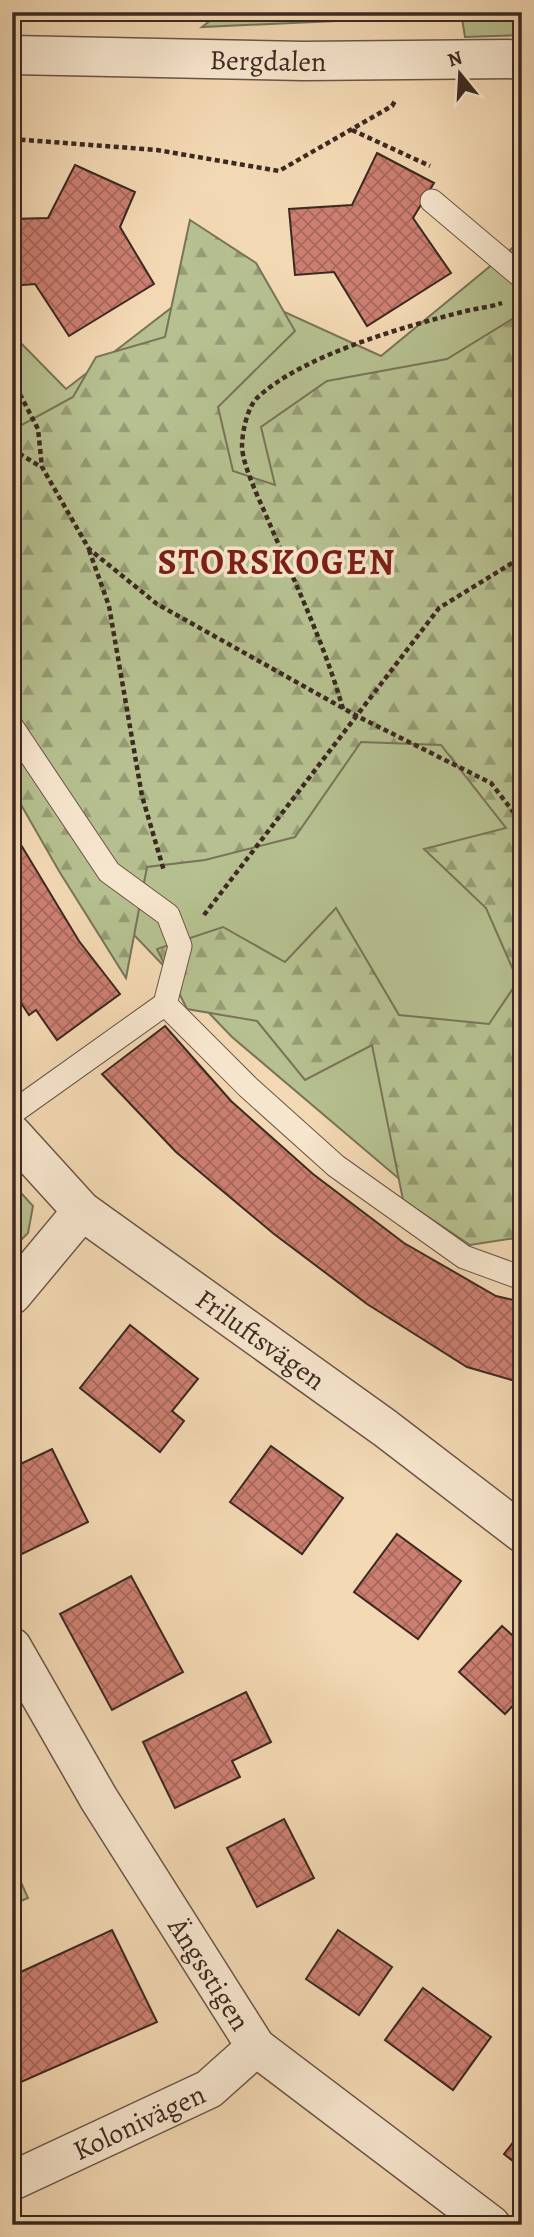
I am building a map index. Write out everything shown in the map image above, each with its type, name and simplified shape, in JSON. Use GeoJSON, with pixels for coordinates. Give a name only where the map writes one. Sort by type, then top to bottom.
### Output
{"type":"FeatureCollection","features":[{"type":"Feature","properties":{"kind":"street","name":"Bergdalen"},"geometry":{"type":"LineString","coordinates":[[12,55],[304,61],[522,59]]}},
{"type":"Feature","properties":{"kind":"street","name":"Friluftsvägen"},"geometry":{"type":"LineString","coordinates":[[12,1134],[82,1211],[385,1428],[522,1533]]}},
{"type":"Feature","properties":{"kind":"street"},"geometry":{"type":"LineString","coordinates":[[12,1295],[82,1211]]}},
{"type":"Feature","properties":{"kind":"street","name":"Ängsstigen"},"geometry":{"type":"LineString","coordinates":[[12,1647],[99,1799],[256,2047],[491,2225]]}},
{"type":"Feature","properties":{"kind":"street","name":"Kolonivägen"},"geometry":{"type":"LineString","coordinates":[[12,2181],[209,2089],[256,2047]]}},
{"type":"Feature","properties":{"kind":"lane"},"geometry":{"type":"LineString","coordinates":[[432,201],[517,286]]}},
{"type":"Feature","properties":{"kind":"lane"},"geometry":{"type":"LineString","coordinates":[[12,727],[109,872],[167,915],[180,946],[165,1004],[12,1113]]}},
{"type":"Feature","properties":{"kind":"lane"},"geometry":{"type":"LineString","coordinates":[[165,1004],[248,1087],[336,1166],[464,1257],[522,1278]]}},
{"type":"Feature","properties":{"kind":"path"},"geometry":{"type":"LineString","coordinates":[[12,139],[157,150],[279,171],[392,106],[398,95]]}},
{"type":"Feature","properties":{"kind":"path"},"geometry":{"type":"LineString","coordinates":[[351,129],[445,174],[432,201]]}},
{"type":"Feature","properties":{"kind":"path"},"geometry":{"type":"LineString","coordinates":[[343,709],[331,668],[253,484],[242,450],[244,426],[255,400],[291,373],[331,354],[430,321],[502,304],[517,286]]}},
{"type":"Feature","properties":{"kind":"path"},"geometry":{"type":"LineString","coordinates":[[13,381],[38,429],[42,467],[89,549],[109,606],[142,796],[171,901],[167,915]]}},
{"type":"Feature","properties":{"kind":"path"},"geometry":{"type":"LineString","coordinates":[[12,449],[42,467]]}},
{"type":"Feature","properties":{"kind":"path"},"geometry":{"type":"LineString","coordinates":[[89,549],[157,604],[343,709],[491,783],[522,823]]}},
{"type":"Feature","properties":{"kind":"path"},"geometry":{"type":"LineString","coordinates":[[180,946],[439,608],[522,556]]}},
{"type":"Feature","properties":{"kind":"green space"},"geometry":{"type":"Polygon","coordinates":[[[221,12],[339,12],[336,21],[202,27],[221,12]]]}},
{"type":"Feature","properties":{"kind":"green space"},"geometry":{"type":"Polygon","coordinates":[[[461,12],[522,12],[522,35],[465,37],[461,12]]]}},
{"type":"Feature","properties":{"kind":"green space"},"geometry":{"type":"Polygon","coordinates":[[[190,220],[256,263],[295,331],[218,407],[233,471],[275,485],[261,427],[327,381],[447,359],[522,313],[522,1237],[470,1245],[403,1200],[372,1045],[305,1080],[257,1021],[187,1009],[157,949],[223,927],[285,962],[336,908],[399,1015],[489,1024],[518,981],[486,908],[424,849],[506,828],[441,745],[361,742],[295,837],[205,860],[147,867],[126,978],[59,871],[12,789],[12,411],[20,426],[73,397],[96,357],[165,337],[190,220]]]}},
{"type":"Feature","properties":{"kind":"green space"},"geometry":{"type":"Polygon","coordinates":[[[522,240],[522,1241],[404,1183],[232,1037],[109,909],[12,713],[12,334],[66,389],[210,278],[381,356],[522,240]]]}},
{"type":"Feature","properties":{"kind":"green space"},"geometry":{"type":"Polygon","coordinates":[[[12,1183],[33,1206],[28,1233],[12,1249],[12,1183]]]}},
{"type":"Feature","properties":{"kind":"green space"},"geometry":{"type":"Polygon","coordinates":[[[12,1862],[28,1898],[12,1905],[12,1862]]]}},
{"type":"Feature","properties":{"kind":"building"},"geometry":{"type":"Polygon","coordinates":[[[377,153],[434,183],[413,218],[451,273],[367,326],[334,272],[295,275],[289,209],[352,205],[377,153]]]}},
{"type":"Feature","properties":{"kind":"building"},"geometry":{"type":"Polygon","coordinates":[[[75,165],[135,192],[120,227],[154,284],[69,336],[35,284],[12,286],[12,219],[48,218],[75,165]]]}},
{"type":"Feature","properties":{"kind":"building"},"geometry":{"type":"Polygon","coordinates":[[[12,830],[79,941],[120,994],[57,1040],[36,1010],[29,1015],[12,989],[12,830]]]}},
{"type":"Feature","properties":{"kind":"building"},"geometry":{"type":"Polygon","coordinates":[[[165,1026],[231,1101],[313,1174],[404,1243],[496,1296],[522,1302],[522,1383],[467,1367],[367,1304],[274,1234],[176,1152],[102,1074],[165,1026]]]}},
{"type":"Feature","properties":{"kind":"building"},"geometry":{"type":"Polygon","coordinates":[[[130,1325],[198,1379],[172,1411],[184,1421],[160,1452],[80,1388],[130,1325]]]}},
{"type":"Feature","properties":{"kind":"building"},"geometry":{"type":"Polygon","coordinates":[[[271,1446],[343,1498],[302,1554],[230,1502],[271,1446]]]}},
{"type":"Feature","properties":{"kind":"building"},"geometry":{"type":"Polygon","coordinates":[[[52,1449],[88,1522],[22,1554],[12,1533],[12,1468],[52,1449]]]}},
{"type":"Feature","properties":{"kind":"building"},"geometry":{"type":"Polygon","coordinates":[[[397,1534],[461,1581],[418,1639],[354,1592],[397,1534]]]}},
{"type":"Feature","properties":{"kind":"building"},"geometry":{"type":"Polygon","coordinates":[[[131,1576],[183,1672],[112,1710],[60,1614],[131,1576]]]}},
{"type":"Feature","properties":{"kind":"building"},"geometry":{"type":"Polygon","coordinates":[[[502,1626],[522,1644],[522,1696],[505,1714],[459,1672],[502,1626]]]}},
{"type":"Feature","properties":{"kind":"building"},"geometry":{"type":"Polygon","coordinates":[[[246,1692],[271,1742],[232,1761],[240,1777],[175,1808],[143,1742],[246,1692]]]}},
{"type":"Feature","properties":{"kind":"building"},"geometry":{"type":"Polygon","coordinates":[[[284,1819],[314,1878],[257,1907],[227,1848],[284,1819]]]}},
{"type":"Feature","properties":{"kind":"building"},"geometry":{"type":"Polygon","coordinates":[[[112,1930],[157,2022],[12,2086],[12,1976],[112,1930]]]}},
{"type":"Feature","properties":{"kind":"building"},"geometry":{"type":"Polygon","coordinates":[[[338,1930],[392,1967],[359,2015],[306,1979],[338,1930]]]}},
{"type":"Feature","properties":{"kind":"building"},"geometry":{"type":"Polygon","coordinates":[[[423,1988],[491,2037],[453,2090],[385,2040],[423,1988]]]}},
{"type":"Feature","properties":{"kind":"building"},"geometry":{"type":"Polygon","coordinates":[[[522,2131],[522,2168],[504,2154],[522,2131]]]}},
{"type":"Feature","properties":{"kind":"district","name":"STORSKOGEN"},"geometry":{"type":"Point","coordinates":[277,562]}}]}
